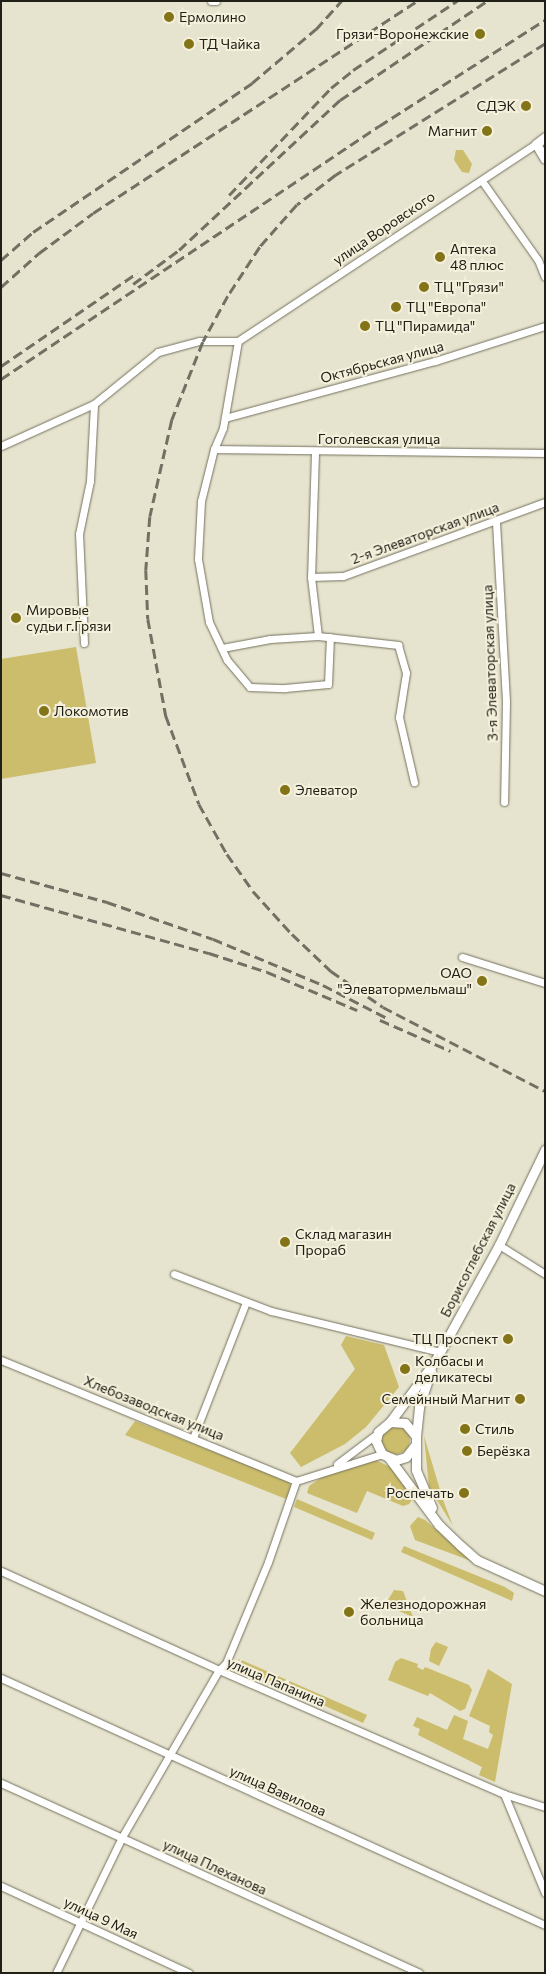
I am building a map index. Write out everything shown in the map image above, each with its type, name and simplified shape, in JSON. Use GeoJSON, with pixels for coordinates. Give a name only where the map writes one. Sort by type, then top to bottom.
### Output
{"type":"FeatureCollection","features":[{"type":"Feature","properties":{"kind":"street"},"geometry":{"type":"LineString","coordinates":[[211,1],[216,1]]}},
{"type":"Feature","properties":{"kind":"street","name":"улица Воровского"},"geometry":{"type":"LineString","coordinates":[[238,341],[482,181],[545,137]]}},
{"type":"Feature","properties":{"kind":"street"},"geometry":{"type":"LineString","coordinates":[[536,144],[545,159]]}},
{"type":"Feature","properties":{"kind":"street"},"geometry":{"type":"LineString","coordinates":[[482,181],[538,260],[545,277]]}},
{"type":"Feature","properties":{"kind":"street"},"geometry":{"type":"LineString","coordinates":[[544,326],[545,334]]}},
{"type":"Feature","properties":{"kind":"street","name":"Октябрьская улица"},"geometry":{"type":"LineString","coordinates":[[225,418],[435,361],[544,326]]}},
{"type":"Feature","properties":{"kind":"street"},"geometry":{"type":"LineString","coordinates":[[1,446],[94,404],[158,352],[198,342],[238,341],[225,418],[214,449],[201,501],[198,559],[209,622],[222,648],[250,687],[294,687],[328,684],[330,638]]}},
{"type":"Feature","properties":{"kind":"street"},"geometry":{"type":"LineString","coordinates":[[84,643],[79,534],[90,481],[94,404]]}},
{"type":"Feature","properties":{"kind":"street","name":"Гоголевская улица"},"geometry":{"type":"LineString","coordinates":[[214,449],[315,452],[534,451],[545,453]]}},
{"type":"Feature","properties":{"kind":"street"},"geometry":{"type":"LineString","coordinates":[[315,452],[311,578],[318,636]]}},
{"type":"Feature","properties":{"kind":"street","name":"2-я Элеваторская улица"},"geometry":{"type":"LineString","coordinates":[[311,578],[343,576],[496,522],[545,502]]}},
{"type":"Feature","properties":{"kind":"street","name":"3-я Элеваторская улица"},"geometry":{"type":"LineString","coordinates":[[496,522],[506,702],[504,802]]}},
{"type":"Feature","properties":{"kind":"street"},"geometry":{"type":"LineString","coordinates":[[222,648],[270,639],[318,636],[398,645],[406,673],[400,717],[414,782]]}},
{"type":"Feature","properties":{"kind":"street"},"geometry":{"type":"LineString","coordinates":[[462,957],[545,983]]}},
{"type":"Feature","properties":{"kind":"street","name":"Борисоглебская улица"},"geometry":{"type":"LineString","coordinates":[[435,1362],[499,1246],[545,1150]]}},
{"type":"Feature","properties":{"kind":"street"},"geometry":{"type":"LineString","coordinates":[[499,1246],[545,1274]]}},
{"type":"Feature","properties":{"kind":"street"},"geometry":{"type":"LineString","coordinates":[[174,1274],[246,1302],[440,1352]]}},
{"type":"Feature","properties":{"kind":"street"},"geometry":{"type":"LineString","coordinates":[[193,1438],[246,1302]]}},
{"type":"Feature","properties":{"kind":"street","name":"Хлебозаводская улица"},"geometry":{"type":"LineString","coordinates":[[1,1360],[296,1480]]}},
{"type":"Feature","properties":{"kind":"street"},"geometry":{"type":"LineString","coordinates":[[330,1468],[390,1422],[435,1362]]}},
{"type":"Feature","properties":{"kind":"street"},"geometry":{"type":"LineString","coordinates":[[435,1362],[419,1407],[416,1470],[439,1525]]}},
{"type":"Feature","properties":{"kind":"street"},"geometry":{"type":"LineString","coordinates":[[390,1422],[405,1423],[416,1440]]}},
{"type":"Feature","properties":{"kind":"street"},"geometry":{"type":"LineString","coordinates":[[378,1432],[376,1441],[385,1456],[439,1525],[477,1560],[545,1591]]}},
{"type":"Feature","properties":{"kind":"street"},"geometry":{"type":"LineString","coordinates":[[56,1973],[79,1921],[122,1837],[219,1670],[226,1663],[238,1638],[296,1480],[330,1468],[385,1456],[406,1457],[416,1440]]}},
{"type":"Feature","properties":{"kind":"street","name":"улица Папанина"},"geometry":{"type":"LineString","coordinates":[[1,1571],[219,1670],[504,1794],[545,1807]]}},
{"type":"Feature","properties":{"kind":"street","name":"улица Вавилова"},"geometry":{"type":"LineString","coordinates":[[1,1678],[545,1925]]}},
{"type":"Feature","properties":{"kind":"street","name":"улица Плеханова"},"geometry":{"type":"LineString","coordinates":[[1,1783],[419,1973]]}},
{"type":"Feature","properties":{"kind":"street"},"geometry":{"type":"LineString","coordinates":[[504,1794],[545,1893]]}},
{"type":"Feature","properties":{"kind":"street","name":"улица 9 Мая"},"geometry":{"type":"LineString","coordinates":[[1,1886],[190,1973]]}},
{"type":"Feature","properties":{"kind":"shaded area"},"geometry":{"type":"Polygon","coordinates":[[[456,150],[463,150],[472,164],[469,173],[462,172],[454,160],[456,150]]]}},
{"type":"Feature","properties":{"kind":"shaded area","name":"Локомотив"},"geometry":{"type":"Polygon","coordinates":[[[76,647],[96,763],[1,779],[1,659],[76,647]]]}},
{"type":"Feature","properties":{"kind":"shaded area"},"geometry":{"type":"Polygon","coordinates":[[[346,1336],[384,1345],[399,1387],[366,1427],[345,1444],[301,1467],[290,1453],[355,1369],[341,1345],[346,1336]]]}},
{"type":"Feature","properties":{"kind":"shaded area"},"geometry":{"type":"Polygon","coordinates":[[[135,1421],[289,1481],[291,1488],[286,1499],[125,1435],[135,1421]]]}},
{"type":"Feature","properties":{"kind":"shaded area"},"geometry":{"type":"Polygon","coordinates":[[[396,1426],[406,1430],[410,1440],[406,1450],[396,1454],[386,1450],[382,1440],[386,1430],[396,1426]]]}},
{"type":"Feature","properties":{"kind":"shaded area"},"geometry":{"type":"Polygon","coordinates":[[[424,1436],[443,1500],[453,1526],[429,1487],[424,1436]]]}},
{"type":"Feature","properties":{"kind":"shaded area"},"geometry":{"type":"Polygon","coordinates":[[[364,1460],[376,1460],[394,1469],[414,1497],[409,1504],[403,1506],[367,1491],[357,1513],[307,1493],[309,1486],[334,1469],[364,1460]]]}},
{"type":"Feature","properties":{"kind":"shaded area"},"geometry":{"type":"Polygon","coordinates":[[[297,1499],[375,1533],[372,1540],[294,1507],[297,1499]]]}},
{"type":"Feature","properties":{"kind":"shaded area"},"geometry":{"type":"Polygon","coordinates":[[[418,1517],[425,1520],[474,1562],[415,1540],[410,1526],[418,1517]]]}},
{"type":"Feature","properties":{"kind":"shaded area"},"geometry":{"type":"Polygon","coordinates":[[[404,1546],[505,1587],[514,1593],[512,1601],[401,1552],[404,1546]]]}},
{"type":"Feature","properties":{"kind":"shaded area"},"geometry":{"type":"Polygon","coordinates":[[[394,1590],[403,1591],[413,1617],[385,1605],[394,1590]]]}},
{"type":"Feature","properties":{"kind":"shaded area"},"geometry":{"type":"Polygon","coordinates":[[[436,1642],[448,1647],[439,1666],[429,1661],[431,1649],[436,1642]]]}},
{"type":"Feature","properties":{"kind":"shaded area"},"geometry":{"type":"Polygon","coordinates":[[[401,1658],[418,1664],[417,1667],[423,1670],[425,1667],[469,1685],[472,1690],[465,1709],[460,1711],[430,1693],[428,1696],[388,1680],[395,1662],[401,1658]]]}},
{"type":"Feature","properties":{"kind":"shaded area"},"geometry":{"type":"Polygon","coordinates":[[[239,1659],[367,1715],[363,1723],[236,1666],[239,1659]]]}},
{"type":"Feature","properties":{"kind":"shaded area"},"geometry":{"type":"Polygon","coordinates":[[[488,1669],[512,1684],[495,1782],[479,1775],[482,1767],[418,1735],[420,1729],[413,1726],[417,1717],[447,1730],[454,1715],[468,1721],[463,1739],[488,1749],[493,1735],[489,1732],[490,1726],[469,1716],[488,1669]]]}},
{"type":"Feature","properties":{"kind":"railway"},"geometry":{"type":"LineString","coordinates":[[1,260],[33,232],[252,83],[316,29],[341,1]]}},
{"type":"Feature","properties":{"kind":"railway"},"geometry":{"type":"LineString","coordinates":[[1,287],[39,253],[93,213],[417,1]]}},
{"type":"Feature","properties":{"kind":"railway"},"geometry":{"type":"LineString","coordinates":[[229,195],[331,88],[353,70],[457,1]]}},
{"type":"Feature","properties":{"kind":"railway"},"geometry":{"type":"LineString","coordinates":[[133,284],[179,250],[340,100],[487,1]]}},
{"type":"Feature","properties":{"kind":"railway"},"geometry":{"type":"LineString","coordinates":[[1,379],[379,126],[545,20]]}},
{"type":"Feature","properties":{"kind":"railway"},"geometry":{"type":"LineString","coordinates":[[545,44],[336,175],[297,205],[260,247],[228,296],[203,342],[172,420],[150,517],[146,570],[148,619],[166,716],[199,804],[227,854],[253,891],[292,934],[331,971],[383,1007],[545,1091]]}},
{"type":"Feature","properties":{"kind":"railway"},"geometry":{"type":"LineString","coordinates":[[1,366],[137,273]]}},
{"type":"Feature","properties":{"kind":"railway"},"geometry":{"type":"LineString","coordinates":[[1,873],[107,902],[213,939],[323,985],[389,1019]]}},
{"type":"Feature","properties":{"kind":"railway"},"geometry":{"type":"LineString","coordinates":[[1,895],[209,953],[267,972],[357,1010]]}},
{"type":"Feature","properties":{"kind":"railway"},"geometry":{"type":"LineString","coordinates":[[380,1020],[451,1051]]}},
{"type":"Feature","properties":{"kind":"place","name":"Ермолино"},"geometry":{"type":"Point","coordinates":[169,17]}},
{"type":"Feature","properties":{"kind":"place","name":"Грязи-Воронежские"},"geometry":{"type":"Point","coordinates":[480,34]}},
{"type":"Feature","properties":{"kind":"place","name":"ТД Чайка"},"geometry":{"type":"Point","coordinates":[189,44]}},
{"type":"Feature","properties":{"kind":"place","name":"СДЭК"},"geometry":{"type":"Point","coordinates":[526,106]}},
{"type":"Feature","properties":{"kind":"place","name":"Магнит"},"geometry":{"type":"Point","coordinates":[487,131]}},
{"type":"Feature","properties":{"kind":"place","name":"Аптека 48 плюс"},"geometry":{"type":"Point","coordinates":[440,257]}},
{"type":"Feature","properties":{"kind":"place","name":"ТЦ \"Грязи\""},"geometry":{"type":"Point","coordinates":[424,287]}},
{"type":"Feature","properties":{"kind":"place","name":"ТЦ \"Европа\""},"geometry":{"type":"Point","coordinates":[396,307]}},
{"type":"Feature","properties":{"kind":"place","name":"ТЦ \"Пирамида\""},"geometry":{"type":"Point","coordinates":[365,326]}},
{"type":"Feature","properties":{"kind":"place","name":"Мировые судьи г.Грязи"},"geometry":{"type":"Point","coordinates":[16,618]}},
{"type":"Feature","properties":{"kind":"place","name":"Локомотив"},"geometry":{"type":"Point","coordinates":[44,711]}},
{"type":"Feature","properties":{"kind":"place","name":"Элеватор"},"geometry":{"type":"Point","coordinates":[285,790]}},
{"type":"Feature","properties":{"kind":"place","name":"ОАО \"Элеватормельмаш\""},"geometry":{"type":"Point","coordinates":[482,981]}},
{"type":"Feature","properties":{"kind":"place","name":"Склад магазин Прораб"},"geometry":{"type":"Point","coordinates":[285,1242]}},
{"type":"Feature","properties":{"kind":"place","name":"ТЦ Проспект"},"geometry":{"type":"Point","coordinates":[508,1339]}},
{"type":"Feature","properties":{"kind":"place","name":"Колбасы и деликатесы"},"geometry":{"type":"Point","coordinates":[405,1369]}},
{"type":"Feature","properties":{"kind":"place","name":"Семейнный Магнит"},"geometry":{"type":"Point","coordinates":[520,1399]}},
{"type":"Feature","properties":{"kind":"place","name":"Стиль"},"geometry":{"type":"Point","coordinates":[465,1429]}},
{"type":"Feature","properties":{"kind":"place","name":"Берёзка"},"geometry":{"type":"Point","coordinates":[467,1451]}},
{"type":"Feature","properties":{"kind":"place","name":"Роспечать"},"geometry":{"type":"Point","coordinates":[464,1493]}},
{"type":"Feature","properties":{"kind":"place","name":"Железнодорожная больница"},"geometry":{"type":"Point","coordinates":[349,1612]}}]}
